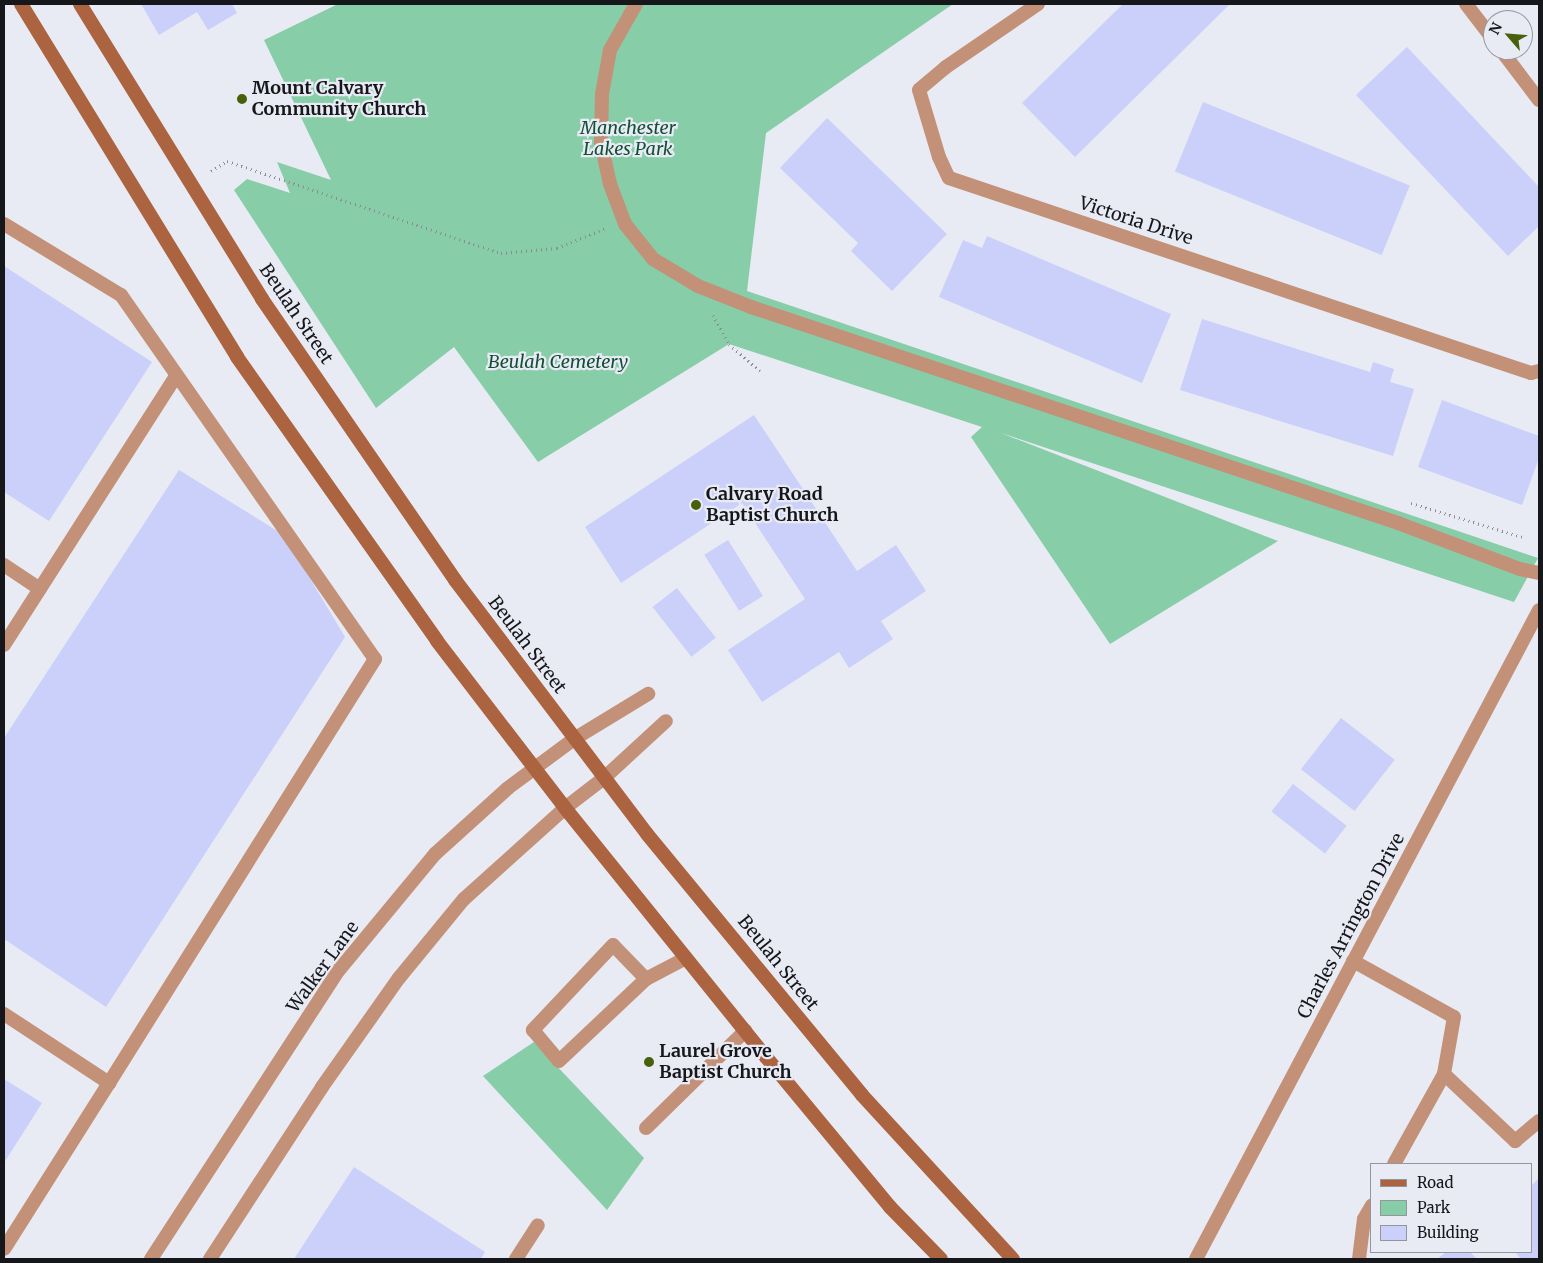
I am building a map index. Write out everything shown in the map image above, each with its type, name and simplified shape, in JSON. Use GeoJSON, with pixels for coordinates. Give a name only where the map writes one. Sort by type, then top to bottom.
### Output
{"type":"FeatureCollection","features":[{"type":"Feature","properties":{"kind":"main road"},"geometry":{"type":"LineString","coordinates":[[21,4],[237,358],[437,641],[533,768],[686,958],[890,1207],[941,1259]]}},
{"type":"Feature","properties":{"kind":"main road","name":"Beulah Street"},"geometry":{"type":"LineString","coordinates":[[80,4],[262,299],[454,580],[604,778],[862,1095],[1013,1259]]}},
{"type":"Feature","properties":{"kind":"street"},"geometry":{"type":"LineString","coordinates":[[636,4],[610,50],[602,94],[601,143],[610,184],[624,220],[653,259],[698,286],[751,307],[1398,523],[1520,569],[1539,573]]}},
{"type":"Feature","properties":{"kind":"street","name":"Victoria Drive"},"geometry":{"type":"LineString","coordinates":[[1038,4],[946,67],[918,90],[939,157],[949,178],[1532,373],[1539,371]]}},
{"type":"Feature","properties":{"kind":"street"},"geometry":{"type":"LineString","coordinates":[[1466,4],[1483,26]]}},
{"type":"Feature","properties":{"kind":"street"},"geometry":{"type":"LineString","coordinates":[[1509,60],[1539,100]]}},
{"type":"Feature","properties":{"kind":"street"},"geometry":{"type":"LineString","coordinates":[[4,224],[121,295],[375,659],[4,1249]]}},
{"type":"Feature","properties":{"kind":"street"},"geometry":{"type":"LineString","coordinates":[[4,645],[176,376]]}},
{"type":"Feature","properties":{"kind":"street"},"geometry":{"type":"LineString","coordinates":[[4,566],[40,589]]}},
{"type":"Feature","properties":{"kind":"street","name":"Charles Arrington Drive"},"geometry":{"type":"LineString","coordinates":[[1196,1259],[1539,610]]}},
{"type":"Feature","properties":{"kind":"street","name":"Walker Lane"},"geometry":{"type":"LineString","coordinates":[[151,1259],[339,970],[435,854],[533,768],[574,739],[648,694]]}},
{"type":"Feature","properties":{"kind":"street"},"geometry":{"type":"LineString","coordinates":[[210,1259],[322,1087],[399,978],[464,898],[565,808],[604,778],[666,721]]}},
{"type":"Feature","properties":{"kind":"street"},"geometry":{"type":"LineString","coordinates":[[646,978],[613,945],[533,1030],[559,1061],[646,978],[686,958]]}},
{"type":"Feature","properties":{"kind":"street"},"geometry":{"type":"LineString","coordinates":[[1353,961],[1454,1018],[1444,1074],[1395,1163]]}},
{"type":"Feature","properties":{"kind":"street"},"geometry":{"type":"LineString","coordinates":[[4,1014],[109,1083]]}},
{"type":"Feature","properties":{"kind":"street"},"geometry":{"type":"LineString","coordinates":[[646,1128],[746,1031]]}},
{"type":"Feature","properties":{"kind":"street"},"geometry":{"type":"LineString","coordinates":[[1444,1074],[1515,1141],[1539,1121]]}},
{"type":"Feature","properties":{"kind":"street"},"geometry":{"type":"LineString","coordinates":[[1359,1259],[1364,1219],[1370,1208]]}},
{"type":"Feature","properties":{"kind":"street"},"geometry":{"type":"LineString","coordinates":[[516,1259],[538,1225]]}},
{"type":"Feature","properties":{"kind":"path"},"geometry":{"type":"LineString","coordinates":[[211,171],[227,161],[502,253],[557,248],[624,220]]}},
{"type":"Feature","properties":{"kind":"path"},"geometry":{"type":"LineString","coordinates":[[698,286],[729,344],[760,371]]}},
{"type":"Feature","properties":{"kind":"green space"},"geometry":{"type":"Polygon","coordinates":[[[338,4],[953,4],[766,133],[747,291],[1538,558],[1514,602],[1001,433],[1278,541],[1110,644],[971,437],[982,427],[729,344],[538,462],[454,347],[376,408],[234,190],[247,179],[290,193],[277,162],[331,180],[264,40],[338,4]]]}},
{"type":"Feature","properties":{"kind":"green space"},"geometry":{"type":"Polygon","coordinates":[[[534,1042],[644,1158],[607,1210],[483,1076],[534,1042]]]}},
{"type":"Feature","properties":{"kind":"building"},"geometry":{"type":"Polygon","coordinates":[[[141,4],[232,4],[237,13],[208,30],[197,12],[159,35],[141,4]]]}},
{"type":"Feature","properties":{"kind":"building"},"geometry":{"type":"Polygon","coordinates":[[[1123,4],[1230,4],[1075,157],[1022,103],[1123,4]]]}},
{"type":"Feature","properties":{"kind":"building"},"geometry":{"type":"Polygon","coordinates":[[[1407,47],[1539,187],[1539,226],[1508,256],[1356,95],[1407,47]]]}},
{"type":"Feature","properties":{"kind":"building"},"geometry":{"type":"Polygon","coordinates":[[[1203,102],[1410,186],[1382,255],[1175,172],[1203,102]]]}},
{"type":"Feature","properties":{"kind":"building"},"geometry":{"type":"Polygon","coordinates":[[[827,118],[947,234],[892,291],[851,251],[858,243],[780,168],[827,118]]]}},
{"type":"Feature","properties":{"kind":"building"},"geometry":{"type":"Polygon","coordinates":[[[987,236],[1171,314],[1142,383],[939,297],[963,240],[982,248],[987,236]]]}},
{"type":"Feature","properties":{"kind":"building"},"geometry":{"type":"Polygon","coordinates":[[[4,266],[152,362],[49,521],[4,492],[4,266]]]}},
{"type":"Feature","properties":{"kind":"building"},"geometry":{"type":"Polygon","coordinates":[[[1202,319],[1370,372],[1373,362],[1394,369],[1390,382],[1414,389],[1393,456],[1180,390],[1202,319]]]}},
{"type":"Feature","properties":{"kind":"building"},"geometry":{"type":"Polygon","coordinates":[[[1442,400],[1539,436],[1539,458],[1522,505],[1418,467],[1442,400]]]}},
{"type":"Feature","properties":{"kind":"building"},"geometry":{"type":"Polygon","coordinates":[[[754,415],[857,571],[896,545],[926,591],[881,621],[893,639],[849,668],[839,652],[762,702],[728,650],[805,599],[742,503],[621,583],[585,527],[754,415]]]}},
{"type":"Feature","properties":{"kind":"building"},"geometry":{"type":"Polygon","coordinates":[[[179,470],[284,535],[345,637],[106,1007],[4,939],[4,738],[179,470]]]}},
{"type":"Feature","properties":{"kind":"building"},"geometry":{"type":"Polygon","coordinates":[[[728,540],[763,596],[739,611],[704,555],[728,540]]]}},
{"type":"Feature","properties":{"kind":"building"},"geometry":{"type":"Polygon","coordinates":[[[677,588],[716,638],[691,657],[653,607],[677,588]]]}},
{"type":"Feature","properties":{"kind":"building"},"geometry":{"type":"Polygon","coordinates":[[[1341,718],[1395,760],[1355,811],[1301,769],[1341,718]]]}},
{"type":"Feature","properties":{"kind":"building"},"geometry":{"type":"Polygon","coordinates":[[[1293,784],[1347,826],[1325,853],[1271,812],[1293,784]]]}},
{"type":"Feature","properties":{"kind":"building"},"geometry":{"type":"Polygon","coordinates":[[[4,1079],[42,1103],[4,1163],[4,1079]]]}},
{"type":"Feature","properties":{"kind":"building"},"geometry":{"type":"Polygon","coordinates":[[[354,1167],[485,1252],[481,1259],[294,1259],[354,1167]]]}},
{"type":"Feature","properties":{"kind":"building"},"geometry":{"type":"Polygon","coordinates":[[[1539,1178],[1539,1259],[1521,1259],[1516,1253],[1533,1253],[1533,1184],[1539,1178]]]}},
{"type":"Feature","properties":{"kind":"building"},"geometry":{"type":"Polygon","coordinates":[[[1445,1253],[1471,1253],[1477,1259],[1437,1259],[1445,1253]]]}},
{"type":"Feature","properties":{"kind":"place","name":"Mount Calvary Community Church"},"geometry":{"type":"Point","coordinates":[242,99]}},
{"type":"Feature","properties":{"kind":"place","name":"Calvary Road Baptist Church"},"geometry":{"type":"Point","coordinates":[696,505]}},
{"type":"Feature","properties":{"kind":"place","name":"Laurel Grove Baptist Church"},"geometry":{"type":"Point","coordinates":[649,1062]}},
{"type":"Feature","properties":{"kind":"park label","name":"Manchester Lakes Park"},"geometry":{"type":"Point","coordinates":[628,139]}},
{"type":"Feature","properties":{"kind":"park label","name":"Beulah Cemetery"},"geometry":{"type":"Point","coordinates":[558,362]}}]}
